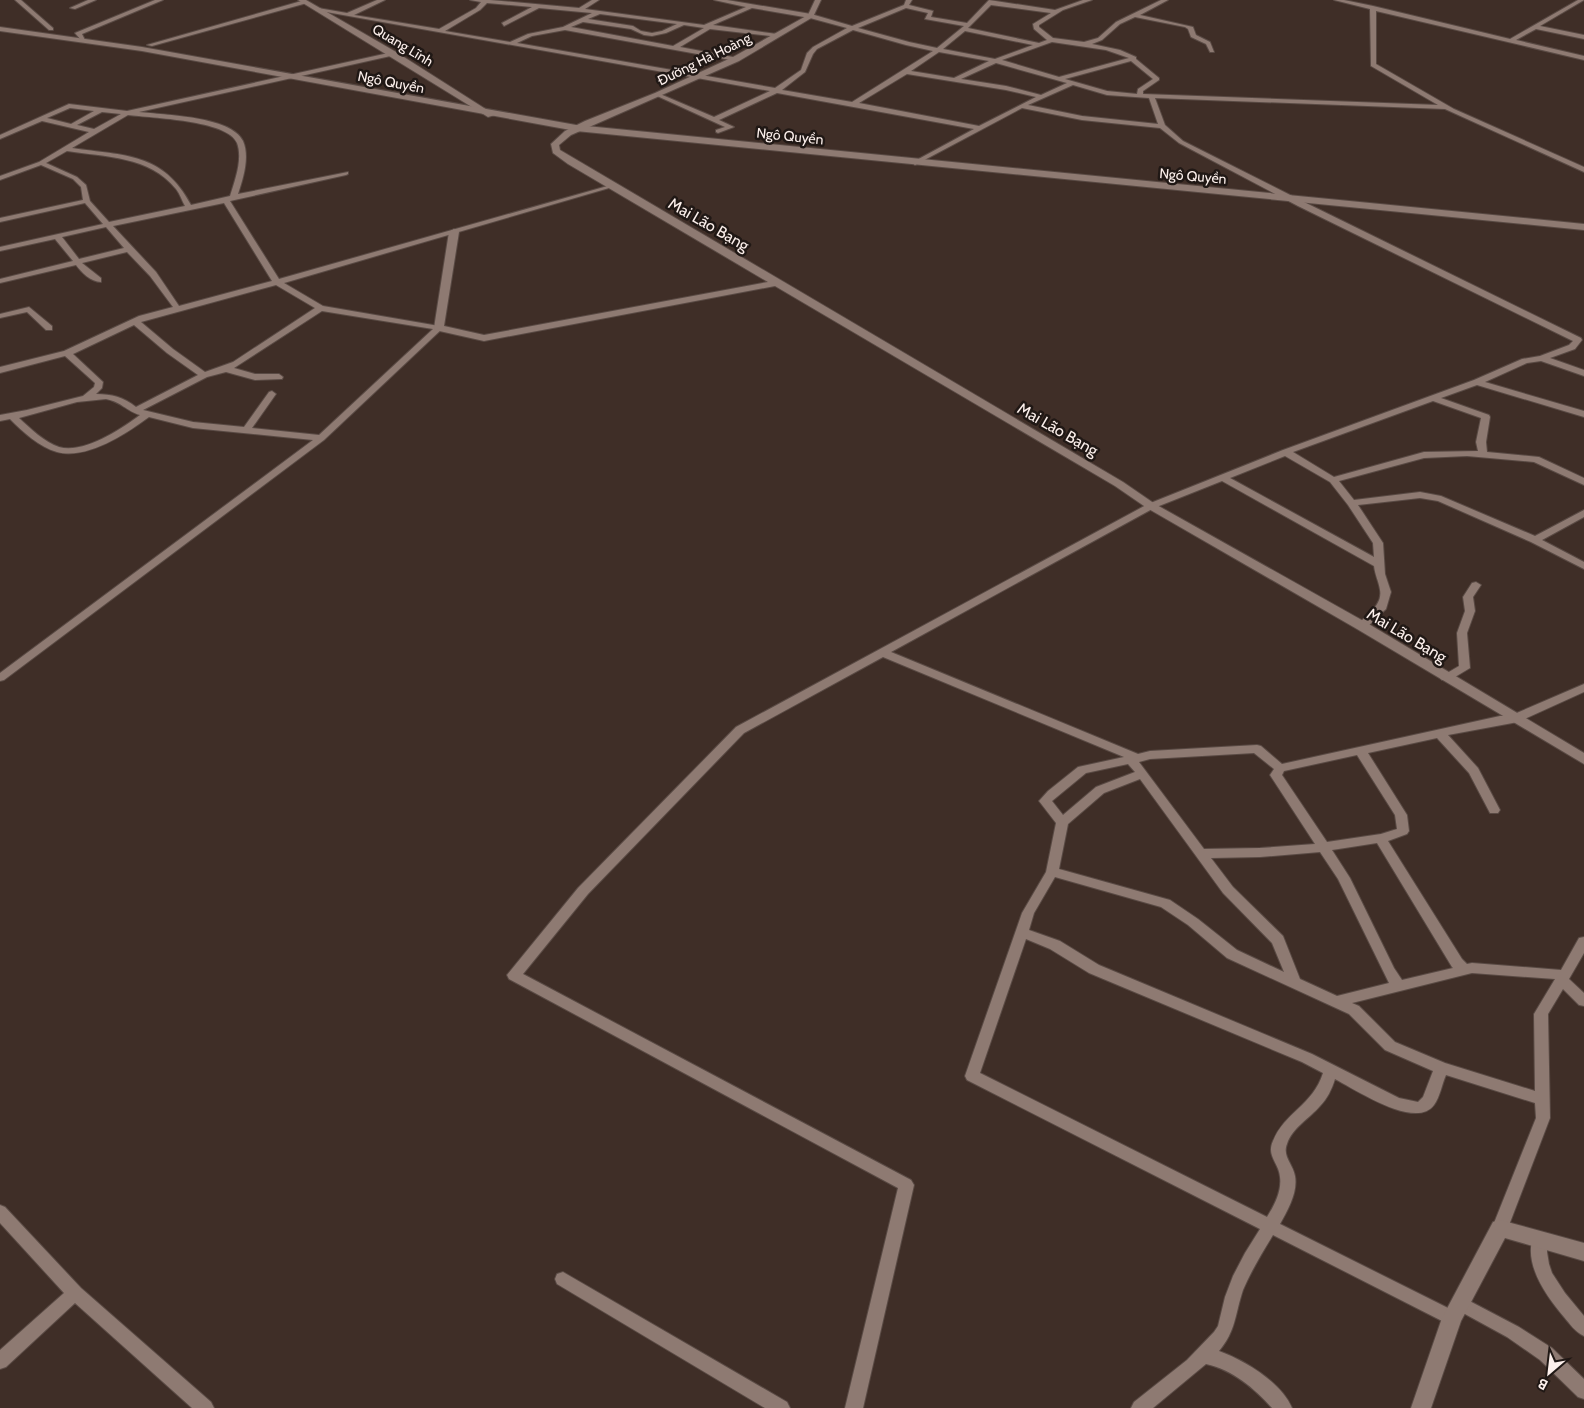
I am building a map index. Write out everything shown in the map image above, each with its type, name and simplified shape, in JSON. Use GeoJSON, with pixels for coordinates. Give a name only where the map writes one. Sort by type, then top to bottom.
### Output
{"type":"FeatureCollection","features":[{"type":"Feature","properties":{"kind":"main road","name":"Ngô Quyền"},"geometry":{"type":"LineString","coordinates":[[0,25],[51,29],[491,115],[576,128],[1281,192],[1584,222]]}},
{"type":"Feature","properties":{"kind":"main road","name":"Ngô Quyền"},"geometry":{"type":"LineString","coordinates":[[0,28],[150,45],[588,123],[1293,199],[1584,226]]}},
{"type":"Feature","properties":{"kind":"street"},"geometry":{"type":"LineString","coordinates":[[18,0],[51,29]]}},
{"type":"Feature","properties":{"kind":"street"},"geometry":{"type":"LineString","coordinates":[[73,8],[93,0]]}},
{"type":"Feature","properties":{"kind":"street"},"geometry":{"type":"LineString","coordinates":[[80,36],[160,0]]}},
{"type":"Feature","properties":{"kind":"street"},"geometry":{"type":"LineString","coordinates":[[348,15],[382,0]]}},
{"type":"Feature","properties":{"kind":"street"},"geometry":{"type":"LineString","coordinates":[[473,0],[599,12],[777,36]]}},
{"type":"Feature","properties":{"kind":"street"},"geometry":{"type":"LineString","coordinates":[[580,10],[596,0]]}},
{"type":"Feature","properties":{"kind":"street"},"geometry":{"type":"LineString","coordinates":[[717,0],[811,16],[908,44],[997,61],[1108,93],[1140,96],[1446,107]]}},
{"type":"Feature","properties":{"kind":"street"},"geometry":{"type":"LineString","coordinates":[[674,48],[709,26],[762,0]]}},
{"type":"Feature","properties":{"kind":"street"},"geometry":{"type":"LineString","coordinates":[[811,16],[818,0]]}},
{"type":"Feature","properties":{"kind":"street"},"geometry":{"type":"LineString","coordinates":[[906,6],[909,0]]}},
{"type":"Feature","properties":{"kind":"street"},"geometry":{"type":"LineString","coordinates":[[1089,0],[1056,12],[1036,24],[1036,28],[1051,40],[1085,44],[1133,57],[1132,59],[1158,79],[1142,88],[1139,92],[1140,96]]}},
{"type":"Feature","properties":{"kind":"street"},"geometry":{"type":"LineString","coordinates":[[1085,44],[1100,39],[1118,23],[1166,0]]}},
{"type":"Feature","properties":{"kind":"street"},"geometry":{"type":"LineString","coordinates":[[1337,0],[1584,58]]}},
{"type":"Feature","properties":{"kind":"street"},"geometry":{"type":"LineString","coordinates":[[1510,41],[1582,0]]}},
{"type":"Feature","properties":{"kind":"street"},"geometry":{"type":"LineString","coordinates":[[150,45],[303,1]]}},
{"type":"Feature","properties":{"kind":"street","name":"Quang Lĩnh"},"geometry":{"type":"LineString","coordinates":[[303,1],[394,54],[491,115]]}},
{"type":"Feature","properties":{"kind":"street"},"geometry":{"type":"LineString","coordinates":[[440,31],[478,9],[485,1]]}},
{"type":"Feature","properties":{"kind":"street"},"geometry":{"type":"LineString","coordinates":[[853,104],[905,72],[937,49],[966,27],[991,1],[1056,12]]}},
{"type":"Feature","properties":{"kind":"street"},"geometry":{"type":"LineString","coordinates":[[504,24],[538,6]]}},
{"type":"Feature","properties":{"kind":"street"},"geometry":{"type":"LineString","coordinates":[[715,119],[773,91],[802,72],[810,52],[849,28],[906,6],[932,12],[926,17],[931,19],[1041,45]]}},
{"type":"Feature","properties":{"kind":"street"},"geometry":{"type":"LineString","coordinates":[[1373,8],[1373,65],[1446,107],[1584,170]]}},
{"type":"Feature","properties":{"kind":"street"},"geometry":{"type":"LineString","coordinates":[[318,10],[980,128]]}},
{"type":"Feature","properties":{"kind":"street"},"geometry":{"type":"LineString","coordinates":[[511,44],[530,35],[565,28],[599,12]]}},
{"type":"Feature","properties":{"kind":"street"},"geometry":{"type":"LineString","coordinates":[[1134,15],[1187,26],[1191,28],[1192,36],[1208,43],[1212,51]]}},
{"type":"Feature","properties":{"kind":"street","name":"Đường Hà Hoàng"},"geometry":{"type":"LineString","coordinates":[[588,123],[658,95],[736,59],[811,16]]}},
{"type":"Feature","properties":{"kind":"street"},"geometry":{"type":"LineString","coordinates":[[582,20],[633,28],[638,32],[657,35],[664,34],[684,23]]}},
{"type":"Feature","properties":{"kind":"street"},"geometry":{"type":"LineString","coordinates":[[1536,27],[1584,37]]}},
{"type":"Feature","properties":{"kind":"street"},"geometry":{"type":"LineString","coordinates":[[565,28],[736,59]]}},
{"type":"Feature","properties":{"kind":"street"},"geometry":{"type":"LineString","coordinates":[[955,80],[1051,40]]}},
{"type":"Feature","properties":{"kind":"street"},"geometry":{"type":"LineString","coordinates":[[0,178],[41,163],[126,114],[394,54]]}},
{"type":"Feature","properties":{"kind":"street"},"geometry":{"type":"LineString","coordinates":[[1060,78],[1132,59]]}},
{"type":"Feature","properties":{"kind":"street"},"geometry":{"type":"LineString","coordinates":[[905,72],[1011,89],[1042,97]]}},
{"type":"Feature","properties":{"kind":"street"},"geometry":{"type":"LineString","coordinates":[[919,160],[1022,106],[1072,83]]}},
{"type":"Feature","properties":{"kind":"street"},"geometry":{"type":"LineString","coordinates":[[658,95],[731,127],[718,131]]}},
{"type":"Feature","properties":{"kind":"street"},"geometry":{"type":"LineString","coordinates":[[854,1408],[906,1185],[514,975],[584,891],[740,730],[1151,506],[1286,452],[1477,382],[1525,361],[1542,358],[1572,347],[1578,340],[1181,142],[1162,126],[1151,96]]}},
{"type":"Feature","properties":{"kind":"street"},"geometry":{"type":"LineString","coordinates":[[0,137],[69,106],[204,122],[224,128],[237,137],[240,145],[242,173],[229,198]]}},
{"type":"Feature","properties":{"kind":"street"},"geometry":{"type":"LineString","coordinates":[[1022,106],[1082,118],[1162,126]]}},
{"type":"Feature","properties":{"kind":"street"},"geometry":{"type":"LineString","coordinates":[[74,125],[101,110]]}},
{"type":"Feature","properties":{"kind":"street"},"geometry":{"type":"LineString","coordinates":[[42,119],[74,125],[97,132]]}},
{"type":"Feature","properties":{"kind":"street","name":"Mai Lão Bạng"},"geometry":{"type":"LineString","coordinates":[[588,123],[576,128],[555,144],[556,152],[1119,484],[1151,506],[1362,626],[1514,719],[1584,759]]}},
{"type":"Feature","properties":{"kind":"street"},"geometry":{"type":"LineString","coordinates":[[67,149],[126,156],[142,161],[174,182],[189,207]]}},
{"type":"Feature","properties":{"kind":"street"},"geometry":{"type":"LineString","coordinates":[[41,163],[75,178],[84,186],[86,201],[153,274],[177,308]]}},
{"type":"Feature","properties":{"kind":"street"},"geometry":{"type":"LineString","coordinates":[[0,168],[11,173]]}},
{"type":"Feature","properties":{"kind":"street"},"geometry":{"type":"LineString","coordinates":[[0,240],[4,248],[346,173]]}},
{"type":"Feature","properties":{"kind":"street"},"geometry":{"type":"LineString","coordinates":[[0,370],[67,353],[135,321],[177,308],[277,282],[613,186]]}},
{"type":"Feature","properties":{"kind":"street"},"geometry":{"type":"LineString","coordinates":[[229,198],[277,282],[321,308],[439,328],[484,338],[777,283]]}},
{"type":"Feature","properties":{"kind":"street"},"geometry":{"type":"LineString","coordinates":[[0,220],[86,201]]}},
{"type":"Feature","properties":{"kind":"street"},"geometry":{"type":"LineString","coordinates":[[0,678],[321,438],[439,328],[454,232]]}},
{"type":"Feature","properties":{"kind":"street"},"geometry":{"type":"LineString","coordinates":[[57,236],[86,272],[98,280]]}},
{"type":"Feature","properties":{"kind":"street"},"geometry":{"type":"LineString","coordinates":[[0,281],[129,250]]}},
{"type":"Feature","properties":{"kind":"street"},"geometry":{"type":"LineString","coordinates":[[135,411],[204,375],[226,369],[321,308]]}},
{"type":"Feature","properties":{"kind":"street"},"geometry":{"type":"LineString","coordinates":[[0,316],[29,309],[49,328]]}},
{"type":"Feature","properties":{"kind":"street"},"geometry":{"type":"LineString","coordinates":[[135,321],[170,351],[204,375]]}},
{"type":"Feature","properties":{"kind":"street"},"geometry":{"type":"LineString","coordinates":[[67,353],[99,382],[98,388],[86,398]]}},
{"type":"Feature","properties":{"kind":"street"},"geometry":{"type":"LineString","coordinates":[[1542,358],[1584,373]]}},
{"type":"Feature","properties":{"kind":"street"},"geometry":{"type":"LineString","coordinates":[[226,369],[256,376],[279,378]]}},
{"type":"Feature","properties":{"kind":"street"},"geometry":{"type":"LineString","coordinates":[[1477,382],[1584,414]]}},
{"type":"Feature","properties":{"kind":"street"},"geometry":{"type":"LineString","coordinates":[[246,431],[272,394]]}},
{"type":"Feature","properties":{"kind":"street"},"geometry":{"type":"LineString","coordinates":[[0,418],[13,417],[86,398],[120,399],[135,411],[193,425],[321,438]]}},
{"type":"Feature","properties":{"kind":"street"},"geometry":{"type":"LineString","coordinates":[[1432,398],[1486,417],[1481,442],[1483,455]]}},
{"type":"Feature","properties":{"kind":"street"},"geometry":{"type":"LineString","coordinates":[[13,417],[32,435],[54,448],[66,450],[107,440],[148,414]]}},
{"type":"Feature","properties":{"kind":"street"},"geometry":{"type":"LineString","coordinates":[[1286,452],[1333,480],[1352,503],[1378,543],[1380,565],[1386,588],[1385,603],[1373,618],[1362,626]]}},
{"type":"Feature","properties":{"kind":"street"},"geometry":{"type":"LineString","coordinates":[[1333,480],[1424,455],[1483,455],[1536,460],[1584,482]]}},
{"type":"Feature","properties":{"kind":"street"},"geometry":{"type":"LineString","coordinates":[[1222,477],[1380,565]]}},
{"type":"Feature","properties":{"kind":"street"},"geometry":{"type":"LineString","coordinates":[[1352,503],[1420,495],[1441,499],[1535,540],[1584,566]]}},
{"type":"Feature","properties":{"kind":"street"},"geometry":{"type":"LineString","coordinates":[[1535,540],[1584,513]]}},
{"type":"Feature","properties":{"kind":"street"},"geometry":{"type":"LineString","coordinates":[[1446,678],[1465,668],[1462,633],[1470,611],[1468,597],[1476,584]]}},
{"type":"Feature","properties":{"kind":"street"},"geometry":{"type":"LineString","coordinates":[[884,653],[1134,758],[1142,774],[1234,897],[1278,940],[1295,984]]}},
{"type":"Feature","properties":{"kind":"street"},"geometry":{"type":"LineString","coordinates":[[1398,986],[1388,970],[1344,878],[1325,847],[1280,783],[1276,775],[1280,768],[1439,733],[1514,719],[1584,689]]}},
{"type":"Feature","properties":{"kind":"street"},"geometry":{"type":"LineString","coordinates":[[1439,733],[1474,771],[1494,810]]}},
{"type":"Feature","properties":{"kind":"street"},"geometry":{"type":"LineString","coordinates":[[1062,822],[1045,801],[1082,770],[1150,755],[1257,749],[1280,768]]}},
{"type":"Feature","properties":{"kind":"street"},"geometry":{"type":"LineString","coordinates":[[1201,853],[1281,852],[1380,838],[1403,831],[1404,822],[1360,750]]}},
{"type":"Feature","properties":{"kind":"street"},"geometry":{"type":"LineString","coordinates":[[1142,774],[1100,790],[1062,822],[1052,872],[1028,914],[972,1076],[1272,1227],[1540,1349],[1556,1362],[1584,1391]]}},
{"type":"Feature","properties":{"kind":"street"},"geometry":{"type":"LineString","coordinates":[[1380,838],[1413,894],[1457,963],[1464,970]]}},
{"type":"Feature","properties":{"kind":"street"},"geometry":{"type":"LineString","coordinates":[[1052,872],[1165,903],[1193,922],[1232,954],[1354,1010],[1390,1046],[1441,1068],[1544,1100]]}},
{"type":"Feature","properties":{"kind":"street"},"geometry":{"type":"LineString","coordinates":[[1022,933],[1055,946],[1094,970],[1332,1070],[1380,1097],[1412,1108],[1421,1108],[1429,1101],[1441,1068]]}},
{"type":"Feature","properties":{"kind":"street"},"geometry":{"type":"LineString","coordinates":[[1421,1408],[1456,1310],[1500,1228],[1543,1118],[1541,1014],[1584,942]]}},
{"type":"Feature","properties":{"kind":"street"},"geometry":{"type":"LineString","coordinates":[[1336,1002],[1472,968],[1563,977],[1584,1001]]}},
{"type":"Feature","properties":{"kind":"street"},"geometry":{"type":"LineString","coordinates":[[1140,1408],[1202,1355],[1222,1334],[1234,1292],[1253,1253],[1272,1227],[1289,1180],[1277,1148],[1290,1128],[1318,1098],[1328,1083],[1332,1070]]}},
{"type":"Feature","properties":{"kind":"street"},"geometry":{"type":"LineString","coordinates":[[0,1212],[75,1293],[205,1408]]}},
{"type":"Feature","properties":{"kind":"street"},"geometry":{"type":"LineString","coordinates":[[1500,1228],[1584,1252]]}},
{"type":"Feature","properties":{"kind":"street"},"geometry":{"type":"LineString","coordinates":[[1540,1240],[1538,1257],[1544,1274],[1570,1313],[1584,1328]]}},
{"type":"Feature","properties":{"kind":"street"},"geometry":{"type":"LineString","coordinates":[[563,1279],[781,1408]]}},
{"type":"Feature","properties":{"kind":"street"},"geometry":{"type":"LineString","coordinates":[[0,1362],[75,1293]]}},
{"type":"Feature","properties":{"kind":"street"},"geometry":{"type":"LineString","coordinates":[[1202,1355],[1226,1360],[1236,1366],[1267,1390],[1283,1408]]}}]}
